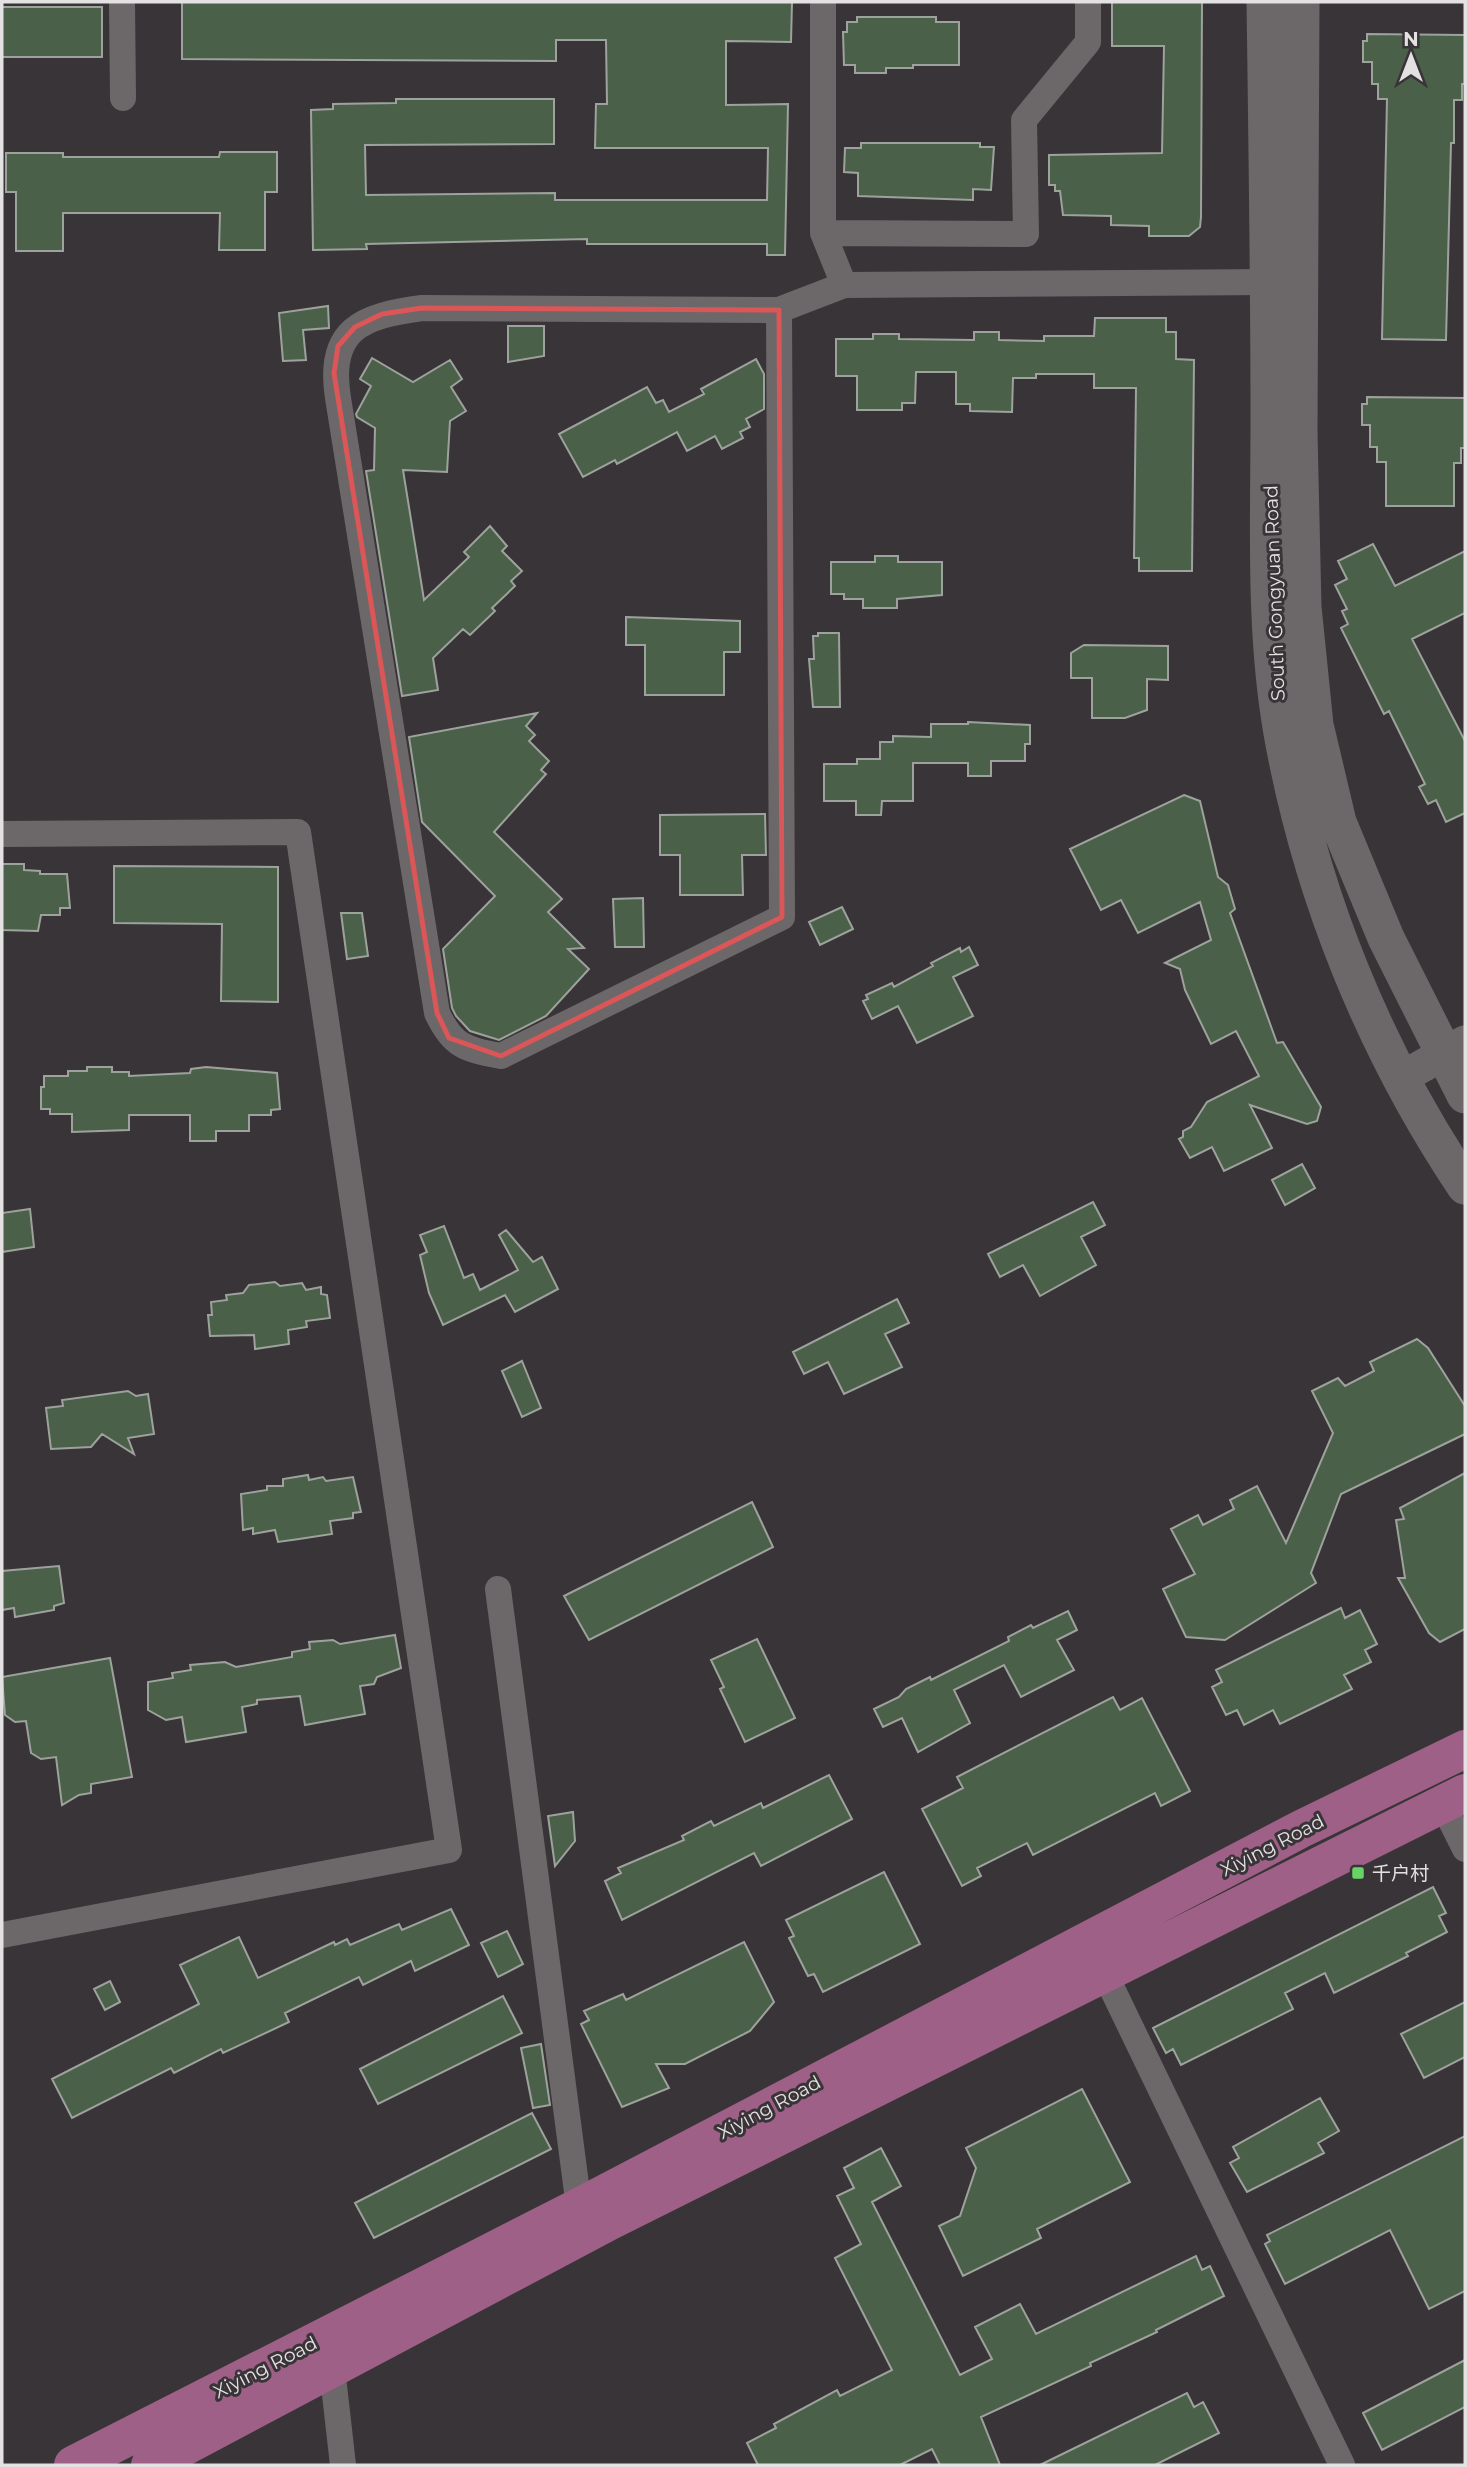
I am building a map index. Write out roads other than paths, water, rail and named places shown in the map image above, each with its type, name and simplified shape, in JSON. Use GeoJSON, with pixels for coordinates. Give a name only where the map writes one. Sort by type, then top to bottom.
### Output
{"type":"FeatureCollection","features":[{"type":"Feature","properties":{"kind":"main road","name":"South Gongyuan Road"},"geometry":{"type":"LineString","coordinates":[[1265,2],[1303,607],[1315,726],[1338,822],[1386,938],[1455,1048],[1465,1095]]}},
{"type":"Feature","properties":{"kind":"main road","name":"South Gongyuan Road"},"geometry":{"type":"LineString","coordinates":[[1301,2],[1269,582],[1282,733],[1302,825],[1327,909],[1361,994],[1401,1078],[1439,1147],[1465,1186]]}},
{"type":"Feature","properties":{"kind":"main road","name":"Xiying Road"},"geometry":{"type":"LineString","coordinates":[[73,2465],[579,2207],[1290,1835],[1465,1749]]}},
{"type":"Feature","properties":{"kind":"main road","name":"Xiying Road"},"geometry":{"type":"LineString","coordinates":[[150,2465],[610,2221],[1454,1799]]}},
{"type":"Feature","properties":{"kind":"street"},"geometry":{"type":"LineString","coordinates":[[122,2],[123,97]]}},
{"type":"Feature","properties":{"kind":"street"},"geometry":{"type":"LineString","coordinates":[[823,2],[822,233],[844,285]]}},
{"type":"Feature","properties":{"kind":"street"},"geometry":{"type":"LineString","coordinates":[[822,233],[1026,234],[1024,120],[1088,42],[1088,2]]}},
{"type":"Feature","properties":{"kind":"street"},"geometry":{"type":"LineString","coordinates":[[779,310],[782,917],[500,1056],[471,1050],[449,1038],[437,1013],[334,373],[338,346],[355,327],[382,314],[422,308],[779,310],[844,285],[1284,282]]}},
{"type":"Feature","properties":{"kind":"street"},"geometry":{"type":"LineString","coordinates":[[2,834],[298,832],[449,1850],[2,1935]]}},
{"type":"Feature","properties":{"kind":"street"},"geometry":{"type":"LineString","coordinates":[[1401,1078],[1455,1048]]}},
{"type":"Feature","properties":{"kind":"street"},"geometry":{"type":"LineString","coordinates":[[498,1588],[579,2207]]}},
{"type":"Feature","properties":{"kind":"street"},"geometry":{"type":"LineString","coordinates":[[1454,1799],[1465,1849]]}},
{"type":"Feature","properties":{"kind":"street"},"geometry":{"type":"LineString","coordinates":[[1105,1974],[1342,2465]]}},
{"type":"Feature","properties":{"kind":"street"},"geometry":{"type":"LineString","coordinates":[[332,2368],[343,2465]]}},
{"type":"Feature","properties":{"kind":"place","name":"千户村"},"geometry":{"type":"Point","coordinates":[1358,1873]}}]}
